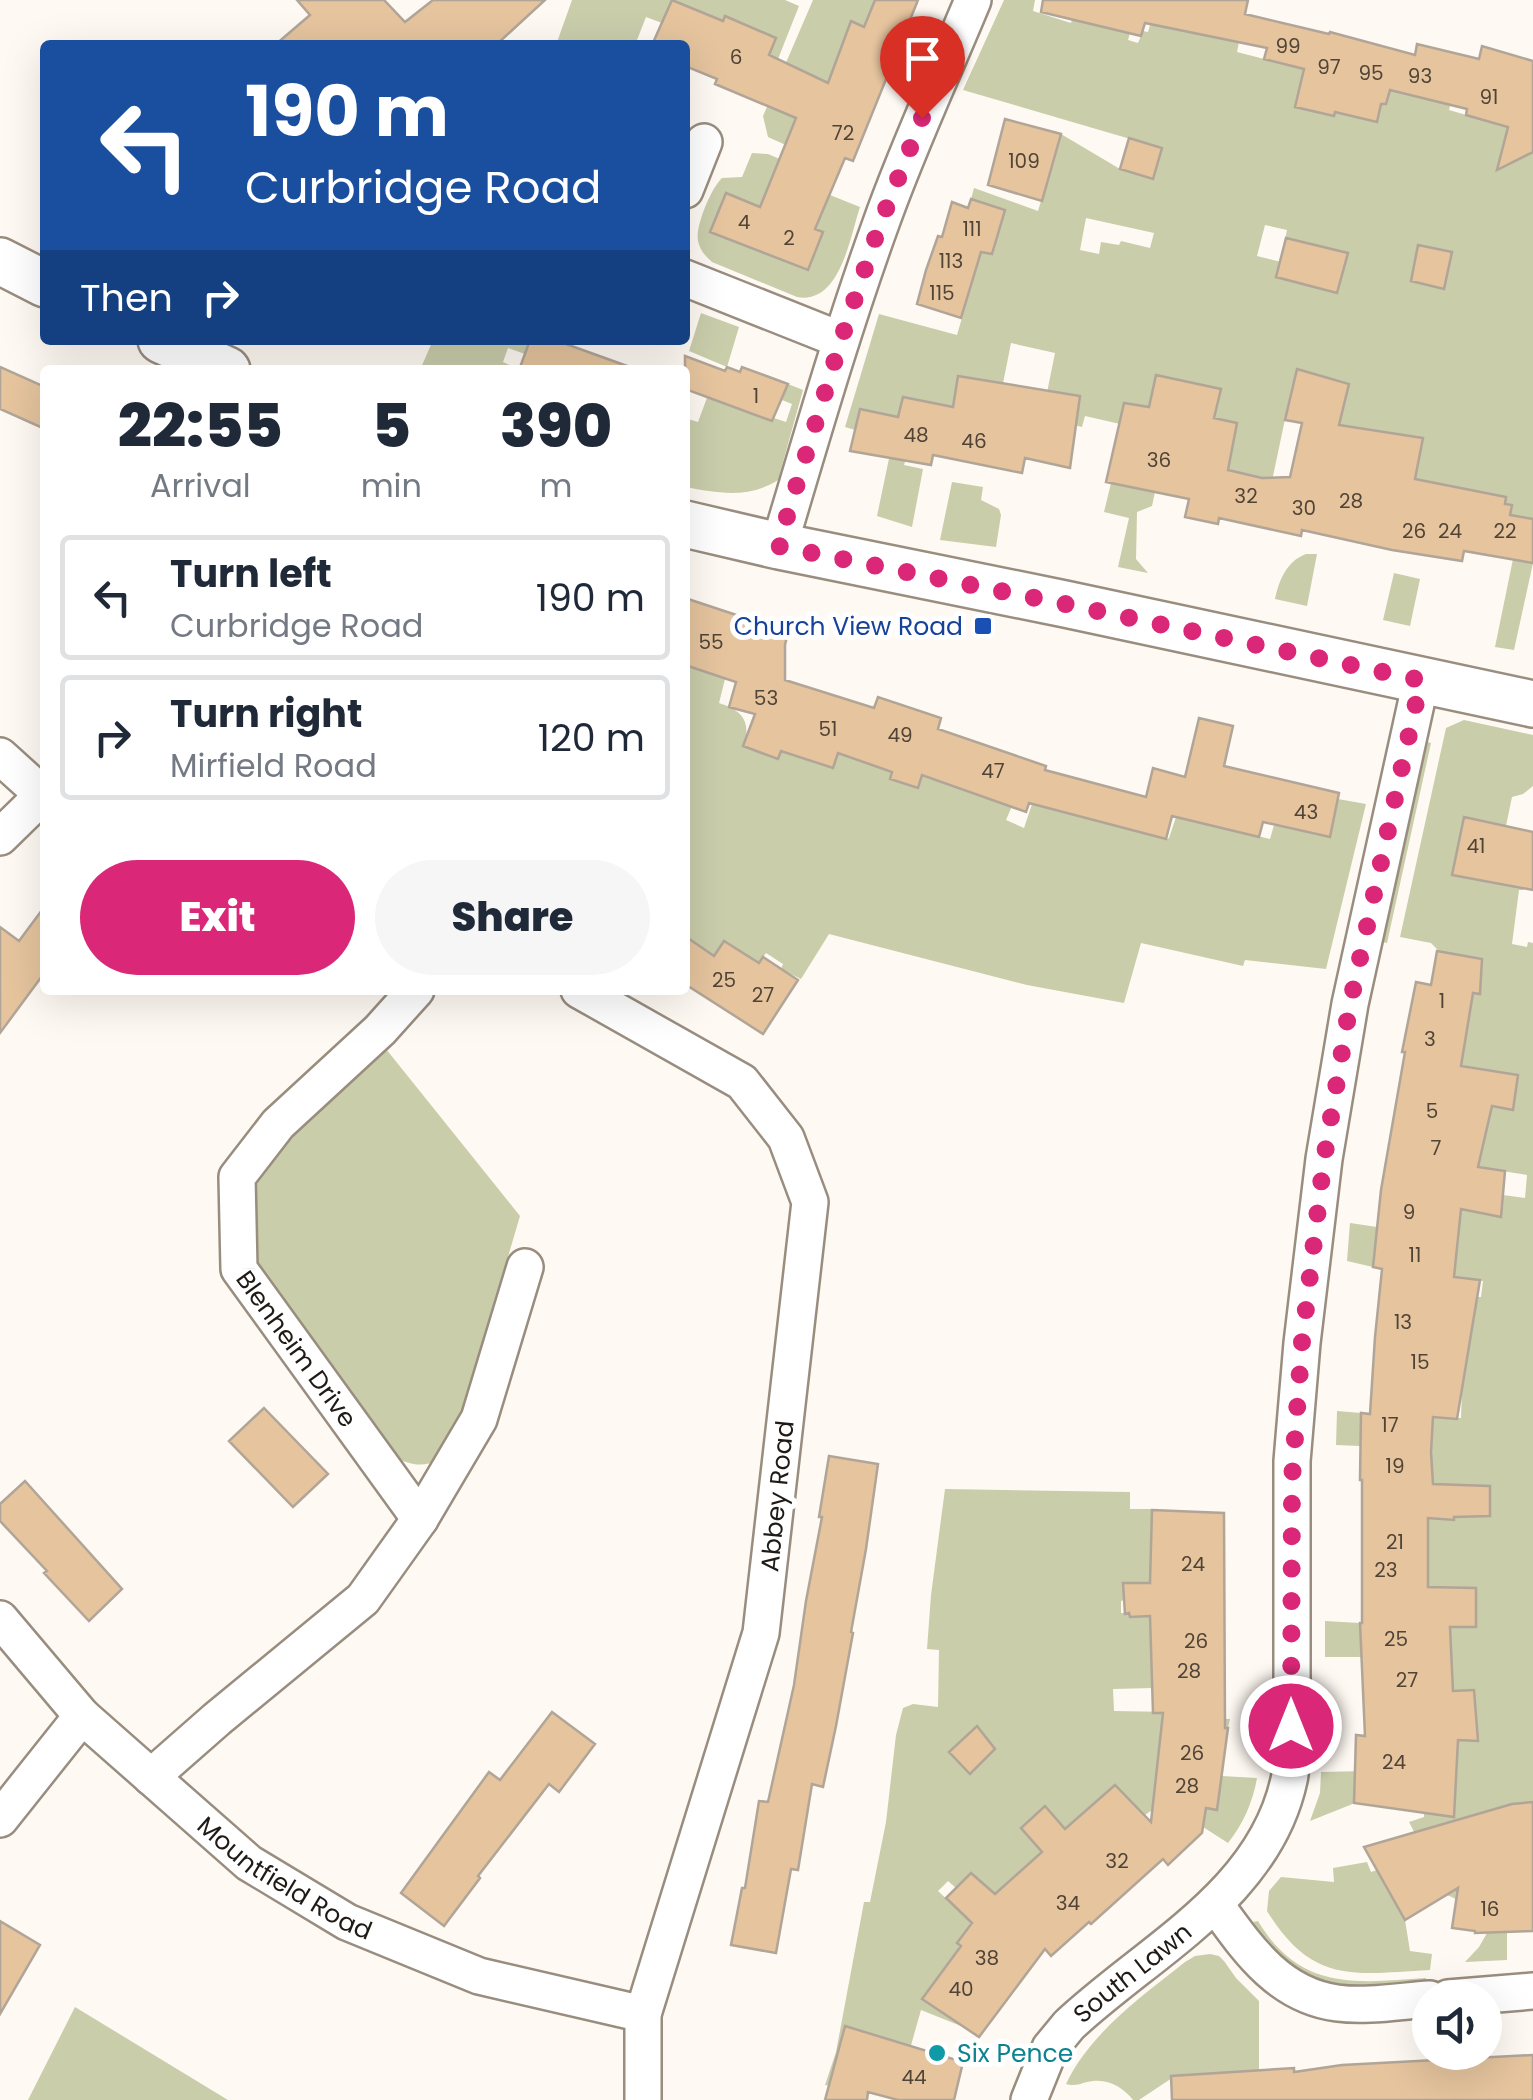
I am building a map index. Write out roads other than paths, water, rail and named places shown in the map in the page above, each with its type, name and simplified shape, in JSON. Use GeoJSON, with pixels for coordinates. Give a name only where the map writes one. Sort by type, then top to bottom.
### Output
{"type":"FeatureCollection","features":[{"type":"Feature","properties":{"kind":"main road"},"geometry":{"type":"LineString","coordinates":[[0,261],[40,281]]}},
{"type":"Feature","properties":{"kind":"main road"},"geometry":{"type":"LineString","coordinates":[[172,345],[216,365]]}},
{"type":"Feature","properties":{"kind":"main road"},"geometry":{"type":"LineString","coordinates":[[690,525],[1533,704]]}},
{"type":"Feature","properties":{"kind":"street"},"geometry":{"type":"LineString","coordinates":[[778,546],[886,208],[973,0]]}},
{"type":"Feature","properties":{"kind":"street"},"geometry":{"type":"LineString","coordinates":[[690,179],[707,143]]}},
{"type":"Feature","properties":{"kind":"street"},"geometry":{"type":"LineString","coordinates":[[690,280],[841,340]]}},
{"type":"Feature","properties":{"kind":"street","name":"South Lawn"},"geometry":{"type":"LineString","coordinates":[[1029,2100],[1050,2048],[1068,2025],[1215,1904],[1252,1861],[1280,1808],[1290,1770],[1292,1461],[1324,1159],[1350,1004],[1421,680]]}},
{"type":"Feature","properties":{"kind":"street"},"geometry":{"type":"LineString","coordinates":[[0,756],[40,791]]}},
{"type":"Feature","properties":{"kind":"street"},"geometry":{"type":"LineString","coordinates":[[0,836],[40,798]]}},
{"type":"Feature","properties":{"kind":"street","name":"Blenheim Drive"},"geometry":{"type":"LineString","coordinates":[[412,995],[380,1030],[278,1124],[237,1177],[239,1269],[420,1519]]}},
{"type":"Feature","properties":{"kind":"street","name":"Abbey Road"},"geometry":{"type":"LineString","coordinates":[[589,995],[742,1082],[786,1138],[810,1202],[762,1633],[644,2014],[643,2100]]}},
{"type":"Feature","properties":{"kind":"street"},"geometry":{"type":"LineString","coordinates":[[151,1777],[363,1599],[420,1519],[479,1418],[524,1266]]}},
{"type":"Feature","properties":{"kind":"street","name":"Mountfield Road"},"geometry":{"type":"LineString","coordinates":[[0,1619],[82,1716],[250,1863],[347,1922],[479,1976],[644,2014]]}},
{"type":"Feature","properties":{"kind":"street"},"geometry":{"type":"LineString","coordinates":[[0,1820],[82,1716]]}},
{"type":"Feature","properties":{"kind":"street","name":"South Lawn"},"geometry":{"type":"LineString","coordinates":[[1215,1904],[1261,1964],[1297,1991],[1340,2004],[1412,2000]]}},
{"type":"Feature","properties":{"kind":"street"},"geometry":{"type":"LineString","coordinates":[[1502,1994],[1533,1991]]}},
{"type":"Feature","properties":{"kind":"place","name":"Church View Road"},"geometry":{"type":"Point","coordinates":[983,626]}},
{"type":"Feature","properties":{"kind":"place","name":"Six Pence"},"geometry":{"type":"Point","coordinates":[937,2053]}}]}
